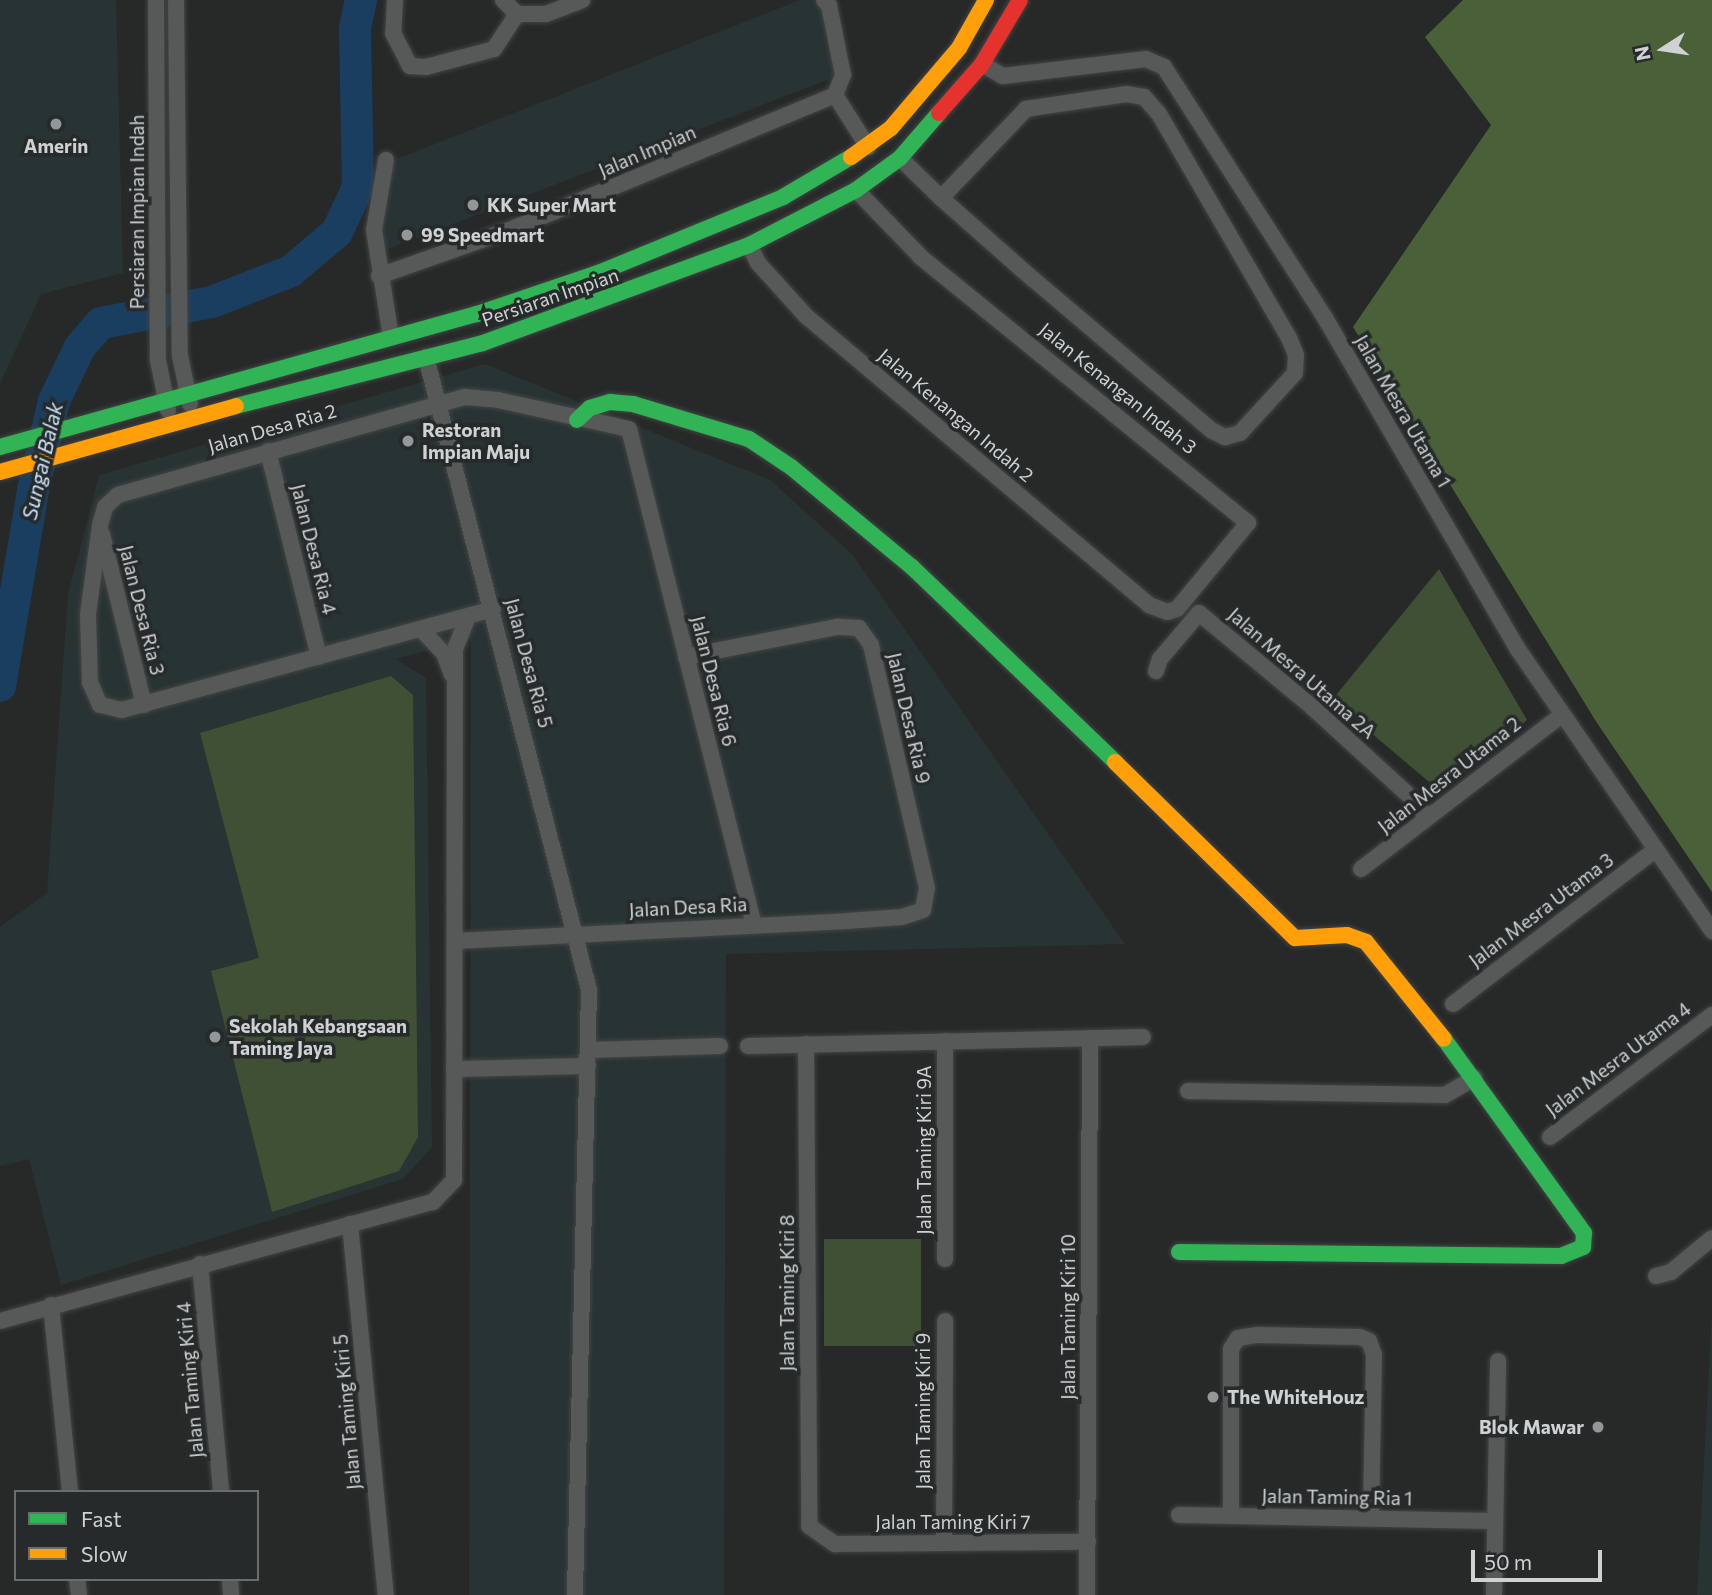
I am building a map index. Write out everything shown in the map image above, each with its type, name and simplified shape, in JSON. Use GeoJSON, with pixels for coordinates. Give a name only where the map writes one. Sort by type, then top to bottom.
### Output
{"type":"FeatureCollection","features":[{"type":"Feature","properties":{"kind":"street","name":"Persiaran Impian Indah"},"geometry":{"type":"LineString","coordinates":[[156,0],[158,360],[171,422]]}},
{"type":"Feature","properties":{"kind":"street"},"geometry":{"type":"LineString","coordinates":[[176,0],[180,356],[193,417]]}},
{"type":"Feature","properties":{"kind":"street"},"geometry":{"type":"LineString","coordinates":[[395,0],[393,33],[410,66],[426,67],[494,49],[517,14]]}},
{"type":"Feature","properties":{"kind":"street"},"geometry":{"type":"LineString","coordinates":[[502,0],[517,14],[546,14],[582,0]]}},
{"type":"Feature","properties":{"kind":"street"},"geometry":{"type":"LineString","coordinates":[[824,0],[829,5],[843,75],[835,94],[868,147]]}},
{"type":"Feature","properties":{"kind":"street","name":"Persiaran Impian"},"geometry":{"type":"LineString","coordinates":[[3,446],[93,418],[477,314],[737,218],[838,167],[868,147],[922,96],[959,48],[986,0]]}},
{"type":"Feature","properties":{"kind":"street","name":"Persiaran Impian"},"geometry":{"type":"LineString","coordinates":[[7,470],[171,422],[483,343],[606,301],[749,245],[856,190],[900,158],[982,64],[1020,0]]}},
{"type":"Feature","properties":{"kind":"street","name":"Jalan Mesra Utama 1"},"geometry":{"type":"LineString","coordinates":[[982,64],[1003,76],[1146,58],[1164,67],[1325,318],[1517,648],[1712,931]]}},
{"type":"Feature","properties":{"kind":"street","name":"Jalan Impian"},"geometry":{"type":"LineString","coordinates":[[379,276],[532,221],[835,94]]}},
{"type":"Feature","properties":{"kind":"street"},"geometry":{"type":"LineString","coordinates":[[900,158],[941,198],[1211,430],[1225,437],[1240,433],[1296,373],[1296,355],[1289,338],[1159,114],[1144,97],[1127,94],[1026,110],[941,198]]}},
{"type":"Feature","properties":{"kind":"street"},"geometry":{"type":"LineString","coordinates":[[386,160],[374,230],[379,276],[391,337]]}},
{"type":"Feature","properties":{"kind":"street","name":"Jalan Kenangan Indah 3"},"geometry":{"type":"LineString","coordinates":[[856,190],[920,256],[1248,523],[1177,609],[1167,611],[1149,605]]}},
{"type":"Feature","properties":{"kind":"street","name":"Jalan Kenangan Indah 2"},"geometry":{"type":"LineString","coordinates":[[749,245],[758,263],[806,316],[1149,605]]}},
{"type":"Feature","properties":{"kind":"street"},"geometry":{"type":"LineString","coordinates":[[363,345],[388,344],[426,357],[447,331],[477,314]]}},
{"type":"Feature","properties":{"kind":"street","name":"Jalan Desa Ria 5"},"geometry":{"type":"LineString","coordinates":[[426,357],[589,990],[575,1595]]}},
{"type":"Feature","properties":{"kind":"street","name":"Jalan Desa Ria 2"},"geometry":{"type":"LineString","coordinates":[[100,525],[105,507],[118,495],[465,397],[629,429],[633,447]]}},
{"type":"Feature","properties":{"kind":"street"},"geometry":{"type":"LineString","coordinates":[[578,420],[590,408],[610,402],[633,404],[749,439],[791,467],[912,567],[1027,674],[1279,926],[1295,937],[1347,935],[1366,942],[1475,1078],[1584,1233],[1583,1247],[1574,1254],[1180,1252]]}},
{"type":"Feature","properties":{"kind":"street","name":"Jalan Desa Ria 6"},"geometry":{"type":"LineString","coordinates":[[633,447],[754,925]]}},
{"type":"Feature","properties":{"kind":"street","name":"Jalan Desa Ria 4"},"geometry":{"type":"LineString","coordinates":[[268,452],[319,657]]}},
{"type":"Feature","properties":{"kind":"street"},"geometry":{"type":"LineString","coordinates":[[100,525],[88,614],[90,683],[100,705],[122,710],[493,609]]}},
{"type":"Feature","properties":{"kind":"street","name":"Jalan Desa Ria 3"},"geometry":{"type":"LineString","coordinates":[[100,525],[144,705]]}},
{"type":"Feature","properties":{"kind":"street","name":"Jalan Mesra Utama 2A"},"geometry":{"type":"LineString","coordinates":[[1156,671],[1160,659],[1199,613],[1311,706],[1414,800],[1427,818]]}},
{"type":"Feature","properties":{"kind":"street"},"geometry":{"type":"LineString","coordinates":[[0,1321],[433,1202],[454,1181],[455,649],[468,616]]}},
{"type":"Feature","properties":{"kind":"street","name":"Jalan Desa Ria 9"},"geometry":{"type":"LineString","coordinates":[[686,657],[836,627],[859,628],[871,645],[927,888],[923,910]]}},
{"type":"Feature","properties":{"kind":"street"},"geometry":{"type":"LineString","coordinates":[[421,629],[444,654],[455,680]]}},
{"type":"Feature","properties":{"kind":"street","name":"Jalan Mesra Utama 2"},"geometry":{"type":"LineString","coordinates":[[1361,869],[1562,715]]}},
{"type":"Feature","properties":{"kind":"street","name":"Jalan Mesra Utama 3"},"geometry":{"type":"LineString","coordinates":[[1453,1004],[1655,849]]}},
{"type":"Feature","properties":{"kind":"street","name":"Jalan Desa Ria"},"geometry":{"type":"LineString","coordinates":[[455,941],[901,917],[923,910]]}},
{"type":"Feature","properties":{"kind":"street","name":"Jalan Mesra Utama 4"},"geometry":{"type":"LineString","coordinates":[[1550,1137],[1712,1015]]}},
{"type":"Feature","properties":{"kind":"street"},"geometry":{"type":"LineString","coordinates":[[748,1046],[1143,1037]]}},
{"type":"Feature","properties":{"kind":"street","name":"Jalan Taming Kiri 10"},"geometry":{"type":"LineString","coordinates":[[1087,1595],[1090,1038]]}},
{"type":"Feature","properties":{"kind":"street","name":"Jalan Taming Kiri 9A"},"geometry":{"type":"LineString","coordinates":[[945,1041],[945,1259]]}},
{"type":"Feature","properties":{"kind":"street","name":"Jalan Taming Kiri 8"},"geometry":{"type":"LineString","coordinates":[[806,1044],[809,1527],[819,1537]]}},
{"type":"Feature","properties":{"kind":"street"},"geometry":{"type":"LineString","coordinates":[[454,1069],[720,1046]]}},
{"type":"Feature","properties":{"kind":"street"},"geometry":{"type":"LineString","coordinates":[[1188,1091],[1445,1095],[1475,1078]]}},
{"type":"Feature","properties":{"kind":"street","name":"Jalan Taming Kiri 5"},"geometry":{"type":"LineString","coordinates":[[350,1224],[386,1595]]}},
{"type":"Feature","properties":{"kind":"street"},"geometry":{"type":"LineString","coordinates":[[1656,1276],[1671,1272],[1712,1238]]}},
{"type":"Feature","properties":{"kind":"street","name":"Jalan Taming Kiri 4"},"geometry":{"type":"LineString","coordinates":[[200,1264],[221,1490]]}},
{"type":"Feature","properties":{"kind":"street"},"geometry":{"type":"LineString","coordinates":[[51,1305],[70,1490]]}},
{"type":"Feature","properties":{"kind":"street","name":"Jalan Taming Kiri 9"},"geometry":{"type":"LineString","coordinates":[[944,1321],[944,1543]]}},
{"type":"Feature","properties":{"kind":"street"},"geometry":{"type":"LineString","coordinates":[[1231,1516],[1231,1349],[1238,1338],[1256,1335],[1360,1338],[1369,1342],[1374,1355],[1371,1518]]}},
{"type":"Feature","properties":{"kind":"street"},"geometry":{"type":"LineString","coordinates":[[1494,1595],[1498,1361]]}},
{"type":"Feature","properties":{"kind":"street","name":"Jalan Taming Ria 1"},"geometry":{"type":"LineString","coordinates":[[1179,1515],[1494,1521]]}},
{"type":"Feature","properties":{"kind":"street","name":"Jalan Taming Kiri 7"},"geometry":{"type":"LineString","coordinates":[[819,1537],[835,1544],[1087,1542]]}},
{"type":"Feature","properties":{"kind":"shaded area","name":"Amerin"},"geometry":{"type":"Polygon","coordinates":[[[0,0],[116,0],[123,273],[41,294],[0,384],[0,0]]]}},
{"type":"Feature","properties":{"kind":"shaded area"},"geometry":{"type":"Polygon","coordinates":[[[800,0],[814,0],[823,8],[837,76],[383,251],[381,229],[392,161],[800,0]]]}},
{"type":"Feature","properties":{"kind":"shaded area"},"geometry":{"type":"Polygon","coordinates":[[[485,364],[770,480],[852,554],[1125,944],[726,954],[724,1595],[469,1595],[471,639],[396,659],[426,678],[432,1147],[403,1179],[61,1285],[29,1159],[0,1166],[0,927],[47,893],[68,594],[99,475],[485,364]]]}},
{"type":"Feature","properties":{"kind":"shaded area"},"geometry":{"type":"Polygon","coordinates":[[[1712,1311],[1712,1595],[1697,1595],[1712,1311]]]}},
{"type":"Feature","properties":{"kind":"green space"},"geometry":{"type":"Polygon","coordinates":[[[1463,0],[1712,0],[1712,892],[1597,723],[1353,327],[1491,125],[1425,37],[1463,0]]]}},
{"type":"Feature","properties":{"kind":"green space"},"geometry":{"type":"Polygon","coordinates":[[[1439,569],[1527,720],[1441,792],[1332,700],[1439,569]]]}},
{"type":"Feature","properties":{"kind":"green space"},"geometry":{"type":"Polygon","coordinates":[[[391,676],[413,695],[418,1137],[399,1171],[272,1212],[211,971],[259,958],[200,733],[391,676]]]}},
{"type":"Feature","properties":{"kind":"green space"},"geometry":{"type":"Polygon","coordinates":[[[824,1239],[921,1239],[921,1346],[824,1346],[824,1239]]]}},
{"type":"Feature","properties":{"kind":"waterway","name":"Sungai Balak"},"geometry":{"type":"LineString","coordinates":[[0,686],[33,490],[54,401],[80,347],[101,323],[212,302],[291,271],[337,232],[358,187],[355,28],[361,0]]}},
{"type":"Feature","properties":{"kind":"traffic: fast"},"geometry":{"type":"LineString","coordinates":[[236,406],[483,343],[749,245],[856,190],[900,158],[939,113]]}},
{"type":"Feature","properties":{"kind":"traffic: fast"},"geometry":{"type":"LineString","coordinates":[[0,447],[477,314],[598,273],[783,197],[851,157]]}},
{"type":"Feature","properties":{"kind":"traffic: fast"},"geometry":{"type":"LineString","coordinates":[[577,420],[590,408],[610,402],[633,404],[749,439],[791,467],[912,567],[1115,762]]}},
{"type":"Feature","properties":{"kind":"traffic: fast"},"geometry":{"type":"LineString","coordinates":[[1179,1252],[1561,1256],[1583,1247],[1584,1233],[1444,1039]]}},
{"type":"Feature","properties":{"kind":"traffic: slow"},"geometry":{"type":"LineString","coordinates":[[851,157],[891,128],[959,48],[986,0]]}},
{"type":"Feature","properties":{"kind":"traffic: slow"},"geometry":{"type":"LineString","coordinates":[[0,472],[236,406]]}},
{"type":"Feature","properties":{"kind":"traffic: slow"},"geometry":{"type":"LineString","coordinates":[[1115,762],[1295,938],[1347,935],[1366,942],[1444,1039]]}},
{"type":"Feature","properties":{"kind":"traffic: jam"},"geometry":{"type":"LineString","coordinates":[[939,113],[982,64],[1020,0]]}},
{"type":"Feature","properties":{"kind":"place","name":"Amerin"},"geometry":{"type":"Point","coordinates":[56,124]}},
{"type":"Feature","properties":{"kind":"place","name":"KK Super Mart"},"geometry":{"type":"Point","coordinates":[473,205]}},
{"type":"Feature","properties":{"kind":"place","name":"99 Speedmart"},"geometry":{"type":"Point","coordinates":[407,235]}},
{"type":"Feature","properties":{"kind":"place","name":"Restoran Impian Maju"},"geometry":{"type":"Point","coordinates":[408,441]}},
{"type":"Feature","properties":{"kind":"place","name":"Sekolah Kebangsaan Taming Jaya"},"geometry":{"type":"Point","coordinates":[215,1037]}},
{"type":"Feature","properties":{"kind":"place","name":"The WhiteHouz"},"geometry":{"type":"Point","coordinates":[1213,1397]}},
{"type":"Feature","properties":{"kind":"place","name":"Blok Mawar"},"geometry":{"type":"Point","coordinates":[1598,1427]}}]}
